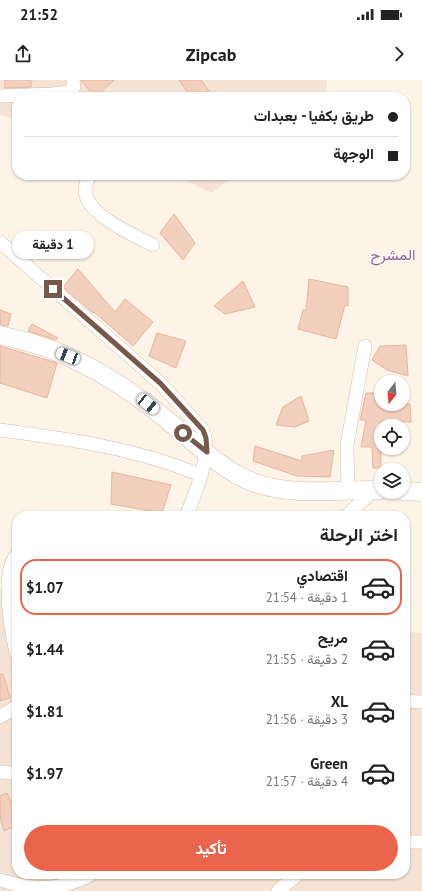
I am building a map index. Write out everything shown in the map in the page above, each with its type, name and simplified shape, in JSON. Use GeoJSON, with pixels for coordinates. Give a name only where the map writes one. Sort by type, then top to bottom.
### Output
{"type":"FeatureCollection","features":[{"type":"Feature","properties":{"kind":"main road"},"geometry":{"type":"LineString","coordinates":[[0,335],[43,347],[90,367],[148,404],[207,452],[253,482],[268,487],[290,491],[348,492],[374,490]]}},
{"type":"Feature","properties":{"kind":"main road"},"geometry":{"type":"LineString","coordinates":[[410,491],[422,492]]}},
{"type":"Feature","properties":{"kind":"street"},"geometry":{"type":"LineString","coordinates":[[0,96],[12,96]]}},
{"type":"Feature","properties":{"kind":"street"},"geometry":{"type":"LineString","coordinates":[[88,180],[85,187],[85,195],[89,203],[100,214],[118,227],[153,244]]}},
{"type":"Feature","properties":{"kind":"street"},"geometry":{"type":"LineString","coordinates":[[2,247],[160,383],[203,430],[206,438],[207,452],[188,511]]}},
{"type":"Feature","properties":{"kind":"street"},"geometry":{"type":"LineString","coordinates":[[348,492],[347,446],[365,346]]}},
{"type":"Feature","properties":{"kind":"street"},"geometry":{"type":"LineString","coordinates":[[0,430],[110,446],[176,465],[200,475]]}},
{"type":"Feature","properties":{"kind":"street"},"geometry":{"type":"LineString","coordinates":[[352,511],[374,493]]}},
{"type":"Feature","properties":{"kind":"street"},"geometry":{"type":"LineString","coordinates":[[12,560],[6,567],[2,589],[12,634]]}},
{"type":"Feature","properties":{"kind":"street"},"geometry":{"type":"LineString","coordinates":[[410,701],[422,702]]}},
{"type":"Feature","properties":{"kind":"street"},"geometry":{"type":"LineString","coordinates":[[0,717],[12,709]]}},
{"type":"Feature","properties":{"kind":"street"},"geometry":{"type":"LineString","coordinates":[[0,772],[12,773]]}},
{"type":"Feature","properties":{"kind":"street"},"geometry":{"type":"LineString","coordinates":[[410,842],[422,842]]}},
{"type":"Feature","properties":{"kind":"street"},"geometry":{"type":"LineString","coordinates":[[0,880],[31,888],[53,888],[73,884],[82,879]]}},
{"type":"Feature","properties":{"kind":"street"},"geometry":{"type":"LineString","coordinates":[[278,891],[292,879]]}},
{"type":"Feature","properties":{"kind":"shaded area"},"geometry":{"type":"Polygon","coordinates":[[[0,80],[327,80],[326,92],[12,92],[12,118],[0,115],[0,80]]]}},
{"type":"Feature","properties":{"kind":"shaded area"},"geometry":{"type":"Polygon","coordinates":[[[184,180],[228,180],[212,193],[184,180]]]}},
{"type":"Feature","properties":{"kind":"shaded area"},"geometry":{"type":"Polygon","coordinates":[[[0,589],[12,590],[12,879],[410,879],[410,632],[422,633],[422,891],[0,891],[0,589]]]}},
{"type":"Feature","properties":{"kind":"building"},"geometry":{"type":"Polygon","coordinates":[[[5,80],[31,80],[31,87],[5,88],[5,80]]]}},
{"type":"Feature","properties":{"kind":"building"},"geometry":{"type":"Polygon","coordinates":[[[81,80],[114,80],[101,92],[91,92],[81,80]]]}},
{"type":"Feature","properties":{"kind":"building"},"geometry":{"type":"Polygon","coordinates":[[[179,80],[201,80],[210,92],[187,92],[179,80]]]}},
{"type":"Feature","properties":{"kind":"building"},"geometry":{"type":"Polygon","coordinates":[[[174,214],[195,243],[183,260],[160,233],[174,214]]]}},
{"type":"Feature","properties":{"kind":"building"},"geometry":{"type":"Polygon","coordinates":[[[78,269],[115,312],[125,299],[153,322],[133,346],[63,287],[78,269]]]}},
{"type":"Feature","properties":{"kind":"building"},"geometry":{"type":"Polygon","coordinates":[[[309,279],[348,287],[348,306],[345,305],[336,339],[298,329],[303,310],[306,310],[309,279]]]}},
{"type":"Feature","properties":{"kind":"building"},"geometry":{"type":"Polygon","coordinates":[[[243,281],[255,307],[225,314],[214,306],[243,281]]]}},
{"type":"Feature","properties":{"kind":"building"},"geometry":{"type":"Polygon","coordinates":[[[0,310],[11,314],[8,326],[0,325],[0,310]]]}},
{"type":"Feature","properties":{"kind":"building"},"geometry":{"type":"Polygon","coordinates":[[[32,324],[58,338],[56,340],[28,331],[32,324]]]}},
{"type":"Feature","properties":{"kind":"building"},"geometry":{"type":"Polygon","coordinates":[[[157,333],[186,341],[176,368],[149,356],[157,333]]]}},
{"type":"Feature","properties":{"kind":"building"},"geometry":{"type":"Polygon","coordinates":[[[406,345],[408,375],[387,370],[372,360],[380,346],[406,345]]]}},
{"type":"Feature","properties":{"kind":"building"},"geometry":{"type":"Polygon","coordinates":[[[0,346],[57,363],[47,398],[0,383],[0,346]]]}},
{"type":"Feature","properties":{"kind":"building"},"geometry":{"type":"Polygon","coordinates":[[[366,393],[374,393],[374,411],[410,411],[410,404],[411,422],[410,419],[374,419],[374,455],[381,455],[381,463],[374,463],[374,468],[372,447],[361,447],[366,420],[360,420],[366,393]]]}},
{"type":"Feature","properties":{"kind":"building"},"geometry":{"type":"Polygon","coordinates":[[[301,396],[309,421],[295,427],[276,425],[283,407],[301,396]]]}},
{"type":"Feature","properties":{"kind":"building"},"geometry":{"type":"Polygon","coordinates":[[[255,446],[302,461],[302,456],[334,450],[330,477],[297,476],[253,461],[255,446]]]}},
{"type":"Feature","properties":{"kind":"building"},"geometry":{"type":"Polygon","coordinates":[[[112,472],[171,485],[163,511],[151,511],[111,504],[112,472]]]}},
{"type":"Feature","properties":{"kind":"building"},"geometry":{"type":"Polygon","coordinates":[[[0,674],[3,674],[10,698],[0,701],[0,674]]]}},
{"type":"Feature","properties":{"kind":"building"},"geometry":{"type":"Polygon","coordinates":[[[7,793],[12,806],[12,827],[4,831],[0,816],[0,796],[7,793]]]}},
{"type":"Feature","properties":{"kind":"district","name":"المشرح"},"geometry":{"type":"Point","coordinates":[393,255]}},
{"type":"Feature","properties":{"kind":"route"},"geometry":{"type":"LineString","coordinates":[[53,289],[160,383],[203,430],[206,438],[207,452],[183,433]]}}]}
